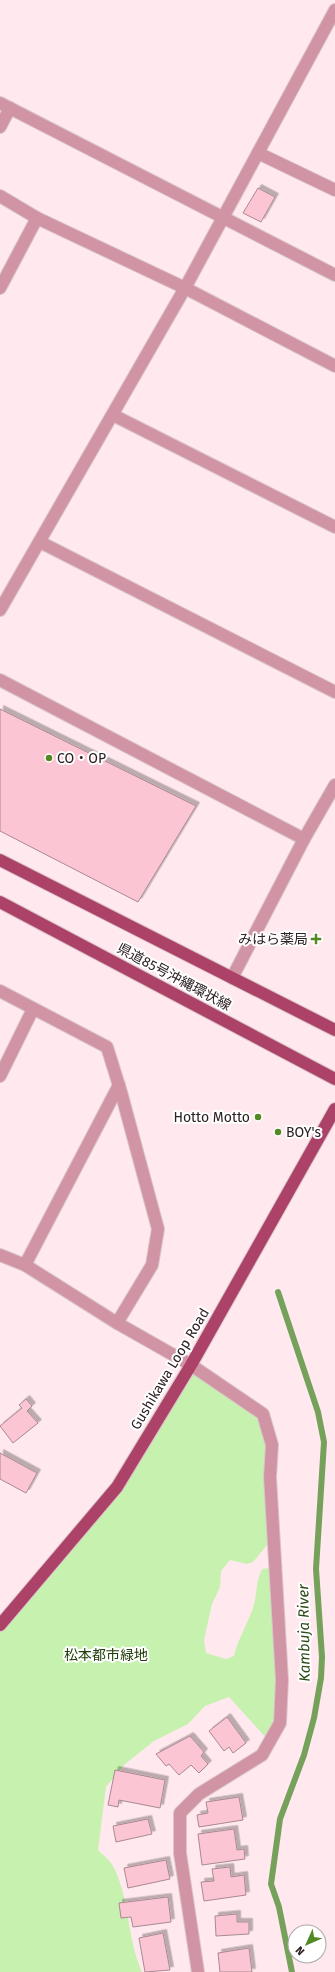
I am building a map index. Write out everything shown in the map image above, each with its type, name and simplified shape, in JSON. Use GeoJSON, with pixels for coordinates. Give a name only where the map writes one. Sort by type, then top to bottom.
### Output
{"type":"FeatureCollection","features":[{"type":"Feature","properties":{"kind":"main road","name":"県道85号沖縄環状線"},"geometry":{"type":"LineString","coordinates":[[0,860],[335,1030]]}},
{"type":"Feature","properties":{"kind":"main road","name":"県道85号沖縄環状線"},"geometry":{"type":"LineString","coordinates":[[0,902],[335,1079]]}},
{"type":"Feature","properties":{"kind":"main road","name":"Gushikawa Loop Road"},"geometry":{"type":"LineString","coordinates":[[0,1625],[117,1487],[191,1365],[335,1108]]}},
{"type":"Feature","properties":{"kind":"street"},"geometry":{"type":"LineString","coordinates":[[0,610],[185,288],[335,10]]}},
{"type":"Feature","properties":{"kind":"street"},"geometry":{"type":"LineString","coordinates":[[0,127],[5,106],[335,275]]}},
{"type":"Feature","properties":{"kind":"street"},"geometry":{"type":"LineString","coordinates":[[258,153],[335,190]]}},
{"type":"Feature","properties":{"kind":"street"},"geometry":{"type":"LineString","coordinates":[[0,196],[37,218],[185,288],[335,366]]}},
{"type":"Feature","properties":{"kind":"street"},"geometry":{"type":"LineString","coordinates":[[0,288],[37,218]]}},
{"type":"Feature","properties":{"kind":"street"},"geometry":{"type":"LineString","coordinates":[[113,415],[335,527]]}},
{"type":"Feature","properties":{"kind":"street"},"geometry":{"type":"LineString","coordinates":[[40,542],[335,692]]}},
{"type":"Feature","properties":{"kind":"street"},"geometry":{"type":"LineString","coordinates":[[0,680],[304,839]]}},
{"type":"Feature","properties":{"kind":"street"},"geometry":{"type":"LineString","coordinates":[[232,978],[304,839],[335,785]]}},
{"type":"Feature","properties":{"kind":"street"},"geometry":{"type":"LineString","coordinates":[[0,991],[107,1047],[119,1085],[158,1229],[152,1265],[117,1323]]}},
{"type":"Feature","properties":{"kind":"street"},"geometry":{"type":"LineString","coordinates":[[0,1076],[33,1009]]}},
{"type":"Feature","properties":{"kind":"street"},"geometry":{"type":"LineString","coordinates":[[24,1265],[119,1085]]}},
{"type":"Feature","properties":{"kind":"street"},"geometry":{"type":"LineString","coordinates":[[0,1255],[24,1265],[117,1323],[191,1365],[263,1414],[272,1445],[270,1477],[282,1680],[280,1723],[262,1755],[199,1794],[180,1813],[180,1853],[198,1972]]}},
{"type":"Feature","properties":{"kind":"green space","name":"松本都市緑地"},"geometry":{"type":"Polygon","coordinates":[[[191,1365],[263,1414],[272,1445],[274,1537],[253,1562],[247,1564],[230,1560],[221,1571],[220,1587],[212,1604],[204,1640],[206,1653],[226,1659],[234,1656],[254,1605],[260,1573],[262,1569],[276,1567],[280,1723],[270,1742],[229,1697],[205,1706],[188,1724],[154,1741],[124,1765],[106,1787],[98,1850],[111,1863],[119,1880],[137,1959],[142,1972],[0,1972],[0,1625],[117,1487],[191,1365]]]}},
{"type":"Feature","properties":{"kind":"building"},"geometry":{"type":"Polygon","coordinates":[[[258,188],[275,197],[261,222],[243,213],[258,188]]]}},
{"type":"Feature","properties":{"kind":"building","name":"CO・OP"},"geometry":{"type":"Polygon","coordinates":[[[0,709],[196,806],[138,902],[0,831],[0,709]]]}},
{"type":"Feature","properties":{"kind":"building"},"geometry":{"type":"Polygon","coordinates":[[[26,1399],[32,1406],[27,1411],[38,1423],[13,1443],[0,1426],[22,1408],[19,1405],[26,1399]]]}},
{"type":"Feature","properties":{"kind":"building"},"geometry":{"type":"Polygon","coordinates":[[[0,1453],[37,1473],[26,1493],[0,1479],[0,1453]]]}},
{"type":"Feature","properties":{"kind":"building"},"geometry":{"type":"Polygon","coordinates":[[[227,1717],[246,1743],[233,1753],[229,1747],[224,1751],[209,1731],[227,1717]]]}},
{"type":"Feature","properties":{"kind":"building"},"geometry":{"type":"Polygon","coordinates":[[[190,1736],[204,1752],[201,1756],[208,1764],[199,1773],[191,1765],[179,1775],[169,1764],[166,1766],[156,1754],[190,1736]]]}},
{"type":"Feature","properties":{"kind":"building"},"geometry":{"type":"Polygon","coordinates":[[[115,1770],[165,1780],[160,1808],[119,1800],[118,1807],[108,1805],[115,1770]]]}},
{"type":"Feature","properties":{"kind":"building"},"geometry":{"type":"Polygon","coordinates":[[[239,1797],[243,1820],[199,1827],[197,1815],[208,1813],[206,1802],[239,1797]]]}},
{"type":"Feature","properties":{"kind":"building"},"geometry":{"type":"Polygon","coordinates":[[[148,1819],[152,1834],[116,1842],[113,1826],[148,1819]]]}},
{"type":"Feature","properties":{"kind":"building"},"geometry":{"type":"Polygon","coordinates":[[[234,1829],[237,1850],[244,1849],[245,1859],[202,1865],[198,1834],[234,1829]]]}},
{"type":"Feature","properties":{"kind":"building"},"geometry":{"type":"Polygon","coordinates":[[[166,1860],[170,1879],[128,1888],[124,1868],[166,1860]]]}},
{"type":"Feature","properties":{"kind":"building"},"geometry":{"type":"Polygon","coordinates":[[[230,1867],[231,1877],[244,1875],[246,1895],[204,1901],[201,1882],[214,1881],[212,1869],[230,1867]]]}},
{"type":"Feature","properties":{"kind":"building"},"geometry":{"type":"Polygon","coordinates":[[[168,1897],[171,1922],[133,1927],[131,1917],[121,1918],[119,1903],[168,1897]]]}},
{"type":"Feature","properties":{"kind":"building"},"geometry":{"type":"Polygon","coordinates":[[[237,1914],[237,1922],[249,1922],[249,1934],[216,1936],[215,1916],[237,1914]]]}},
{"type":"Feature","properties":{"kind":"building"},"geometry":{"type":"Polygon","coordinates":[[[163,1933],[170,1970],[145,1972],[139,1938],[163,1933]]]}},
{"type":"Feature","properties":{"kind":"building"},"geometry":{"type":"Polygon","coordinates":[[[249,1948],[252,1972],[220,1972],[218,1953],[249,1948]]]}},
{"type":"Feature","properties":{"kind":"waterway","name":"Kambuja River"},"geometry":{"type":"LineString","coordinates":[[278,1292],[318,1412],[324,1442],[316,1569],[322,1657],[321,1678],[314,1718],[304,1755],[280,1819],[271,1884],[279,1907],[292,1972]]}},
{"type":"Feature","properties":{"kind":"place","name":"CO・OP"},"geometry":{"type":"Point","coordinates":[49,758]}},
{"type":"Feature","properties":{"kind":"place","name":"みはら薬局"},"geometry":{"type":"Point","coordinates":[316,939]}},
{"type":"Feature","properties":{"kind":"place","name":"Hotto Motto"},"geometry":{"type":"Point","coordinates":[258,1117]}},
{"type":"Feature","properties":{"kind":"place","name":"BOY's"},"geometry":{"type":"Point","coordinates":[278,1132]}}]}
